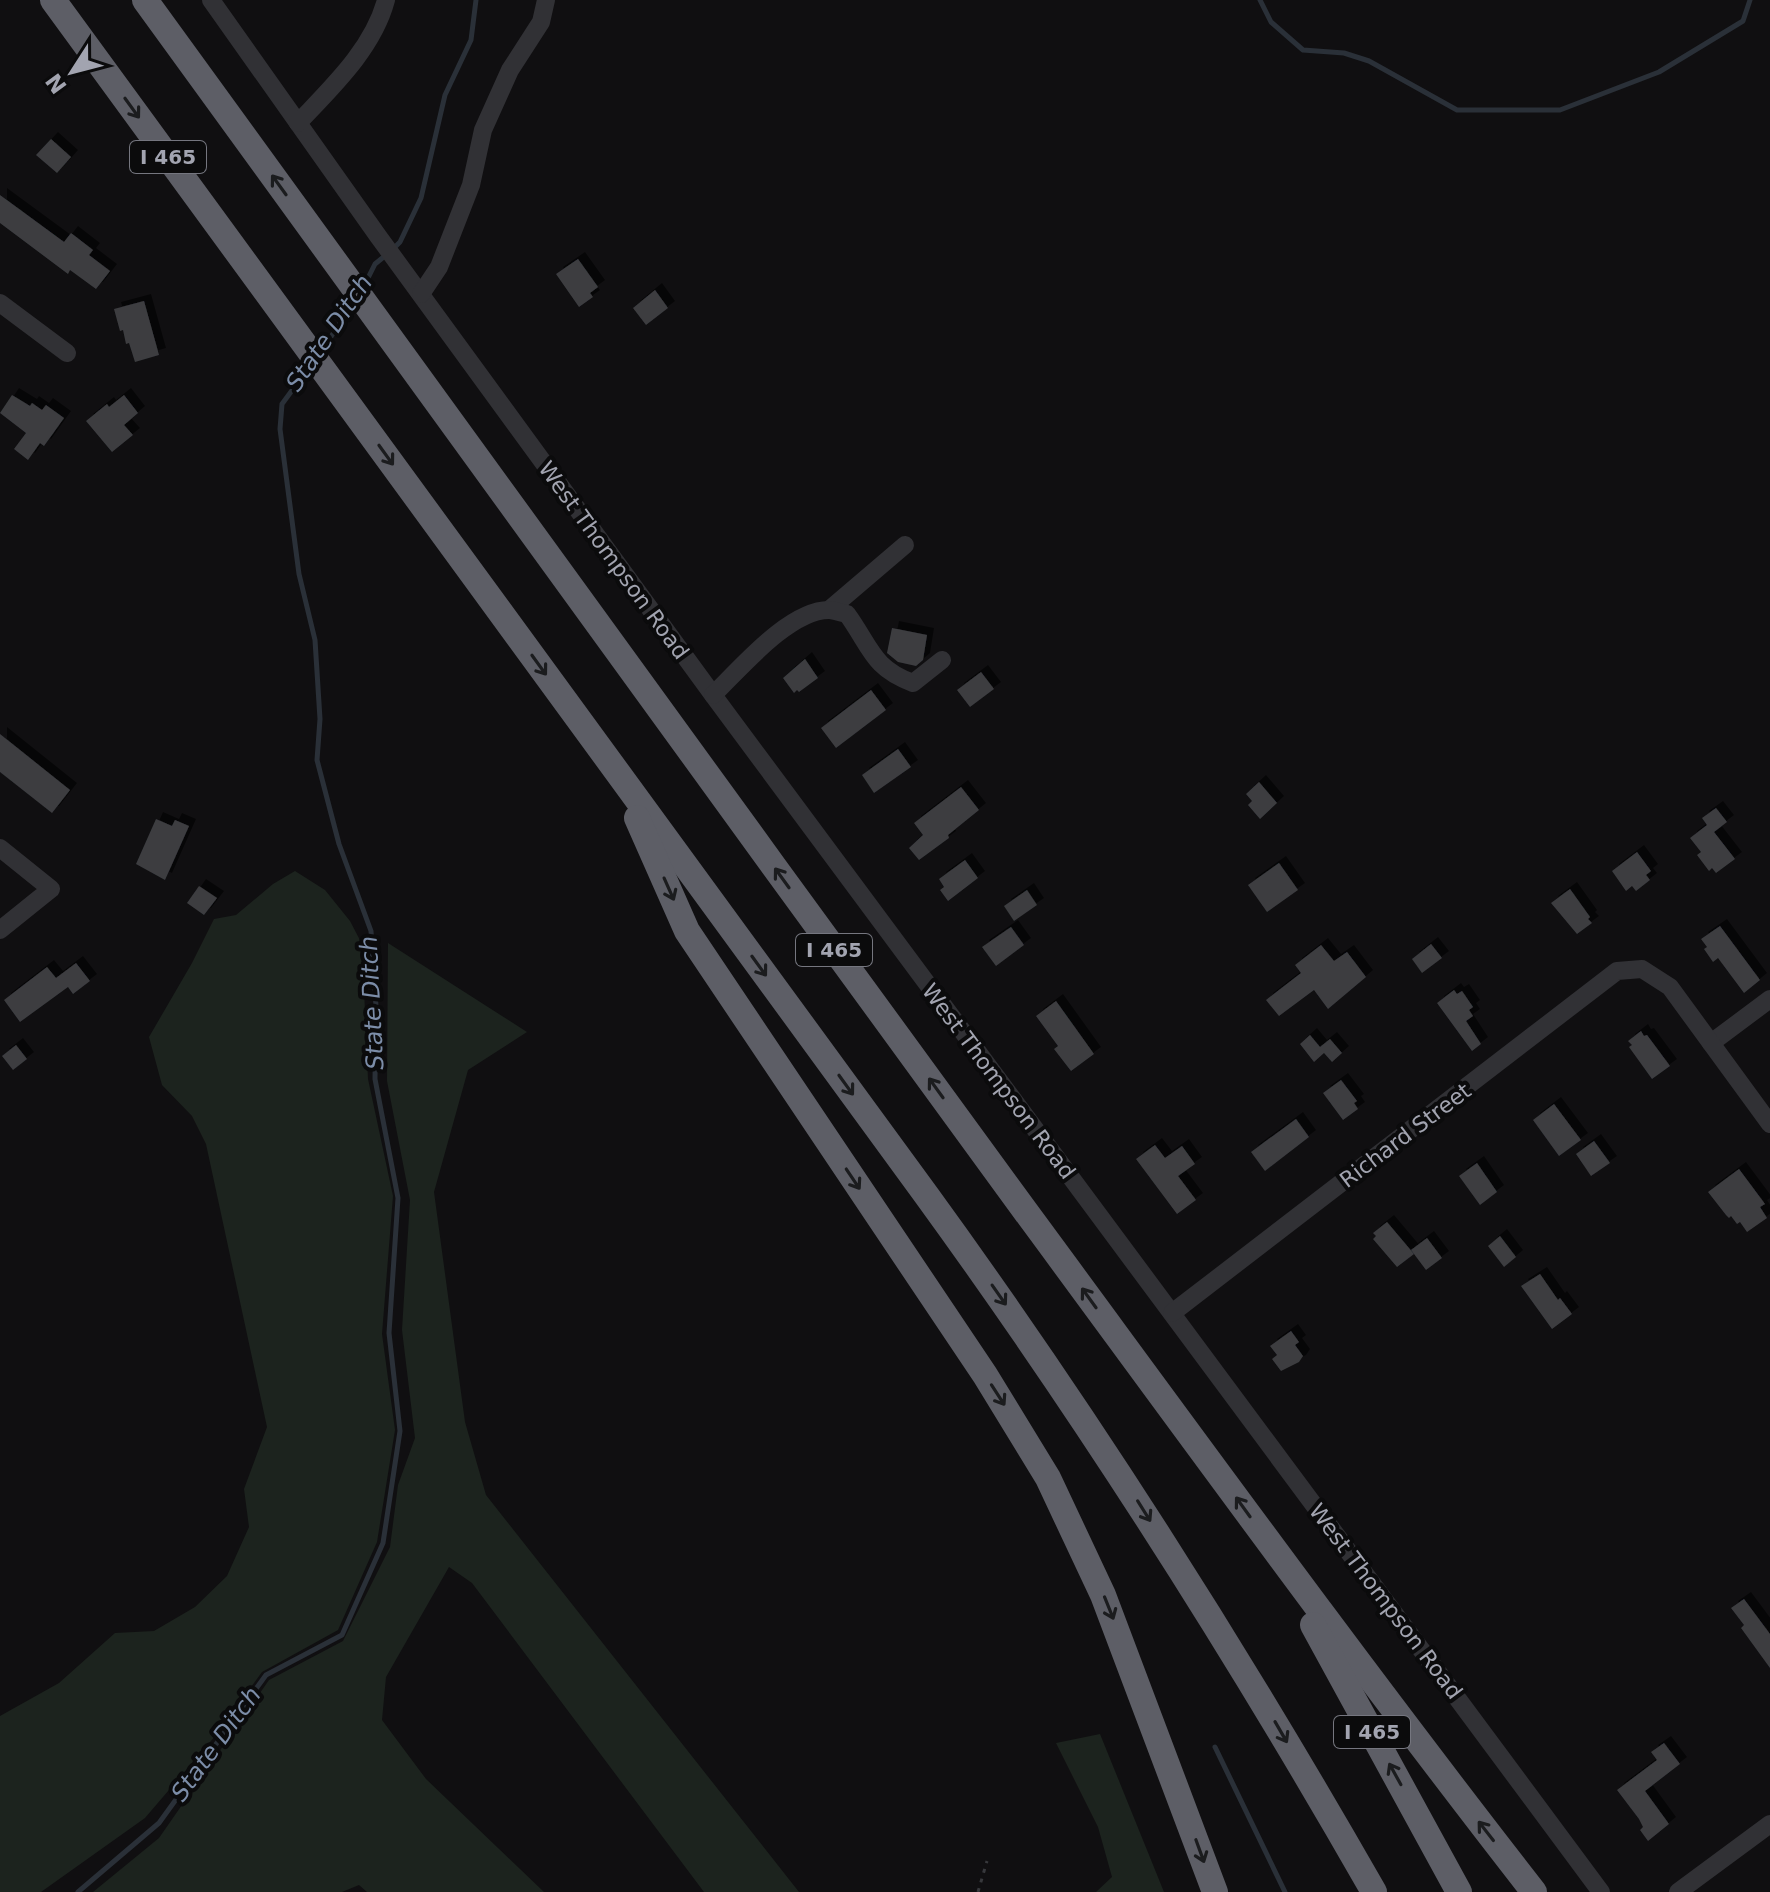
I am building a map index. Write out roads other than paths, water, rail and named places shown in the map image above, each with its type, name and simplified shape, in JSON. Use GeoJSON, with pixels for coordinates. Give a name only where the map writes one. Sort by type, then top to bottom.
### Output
{"type":"FeatureCollection","features":[{"type":"Feature","properties":{"kind":"highway","name":"I 465"},"geometry":{"type":"LineString","coordinates":[[53,0],[993,1286],[1067,1392],[1273,1718],[1374,1892]]}},
{"type":"Feature","properties":{"kind":"highway","name":"I 465"},"geometry":{"type":"LineString","coordinates":[[145,0],[1289,1570],[1304,1609],[1459,1892]]}},
{"type":"Feature","properties":{"kind":"highway"},"geometry":{"type":"LineString","coordinates":[[614,767],[687,931],[985,1375],[1048,1478],[1103,1595],[1215,1892]]}},
{"type":"Feature","properties":{"kind":"highway"},"geometry":{"type":"LineString","coordinates":[[1289,1570],[1534,1892]]}},
{"type":"Feature","properties":{"kind":"street","name":"West Thompson Road"},"geometry":{"type":"LineString","coordinates":[[211,0],[378,236],[713,695],[1601,1892]]}},
{"type":"Feature","properties":{"kind":"street"},"geometry":{"type":"LineString","coordinates":[[298,123],[349,69],[383,13],[386,0]]}},
{"type":"Feature","properties":{"kind":"street"},"geometry":{"type":"LineString","coordinates":[[421,294],[439,267],[466,199],[483,130],[510,70],[541,22],[546,0]]}},
{"type":"Feature","properties":{"kind":"street"},"geometry":{"type":"LineString","coordinates":[[0,303],[67,353]]}},
{"type":"Feature","properties":{"kind":"street"},"geometry":{"type":"LineString","coordinates":[[830,609],[905,545]]}},
{"type":"Feature","properties":{"kind":"street"},"geometry":{"type":"LineString","coordinates":[[713,695],[783,629],[810,613],[830,609],[847,614],[879,665],[894,676],[913,683],[942,660]]}},
{"type":"Feature","properties":{"kind":"street"},"geometry":{"type":"LineString","coordinates":[[0,848],[51,889],[0,930]]}},
{"type":"Feature","properties":{"kind":"street","name":"Richard Street"},"geometry":{"type":"LineString","coordinates":[[1172,1313],[1617,971],[1642,969],[1670,987],[1711,1043]]}},
{"type":"Feature","properties":{"kind":"street"},"geometry":{"type":"LineString","coordinates":[[1770,999],[1711,1043],[1770,1124]]}},
{"type":"Feature","properties":{"kind":"street"},"geometry":{"type":"LineString","coordinates":[[1678,1892],[1770,1824]]}},
{"type":"Feature","properties":{"kind":"waterway","name":"State Ditch"},"geometry":{"type":"LineString","coordinates":[[394,248],[400,242],[421,198],[445,95],[471,40],[476,0]]}},
{"type":"Feature","properties":{"kind":"waterway","name":"State Ditch"},"geometry":{"type":"LineString","coordinates":[[1260,0],[1271,22],[1303,50],[1344,53],[1369,61],[1457,110],[1560,110],[1659,72],[1743,21],[1750,0]]}},
{"type":"Feature","properties":{"kind":"waterway","name":"State Ditch"},"geometry":{"type":"LineString","coordinates":[[363,288],[375,264],[386,255]]}},
{"type":"Feature","properties":{"kind":"waterway","name":"State Ditch"},"geometry":{"type":"LineString","coordinates":[[321,352],[355,300]]}},
{"type":"Feature","properties":{"kind":"waterway","name":"State Ditch"},"geometry":{"type":"LineString","coordinates":[[78,1892],[159,1823],[266,1675],[342,1635],[383,1543],[400,1431],[389,1333],[398,1198],[375,1079],[376,1006],[371,931],[339,844],[317,760],[320,719],[315,640],[299,574],[280,429],[282,404],[310,366]]}},
{"type":"Feature","properties":{"kind":"waterway"},"geometry":{"type":"LineString","coordinates":[[1215,1747],[1285,1892]]}}]}
